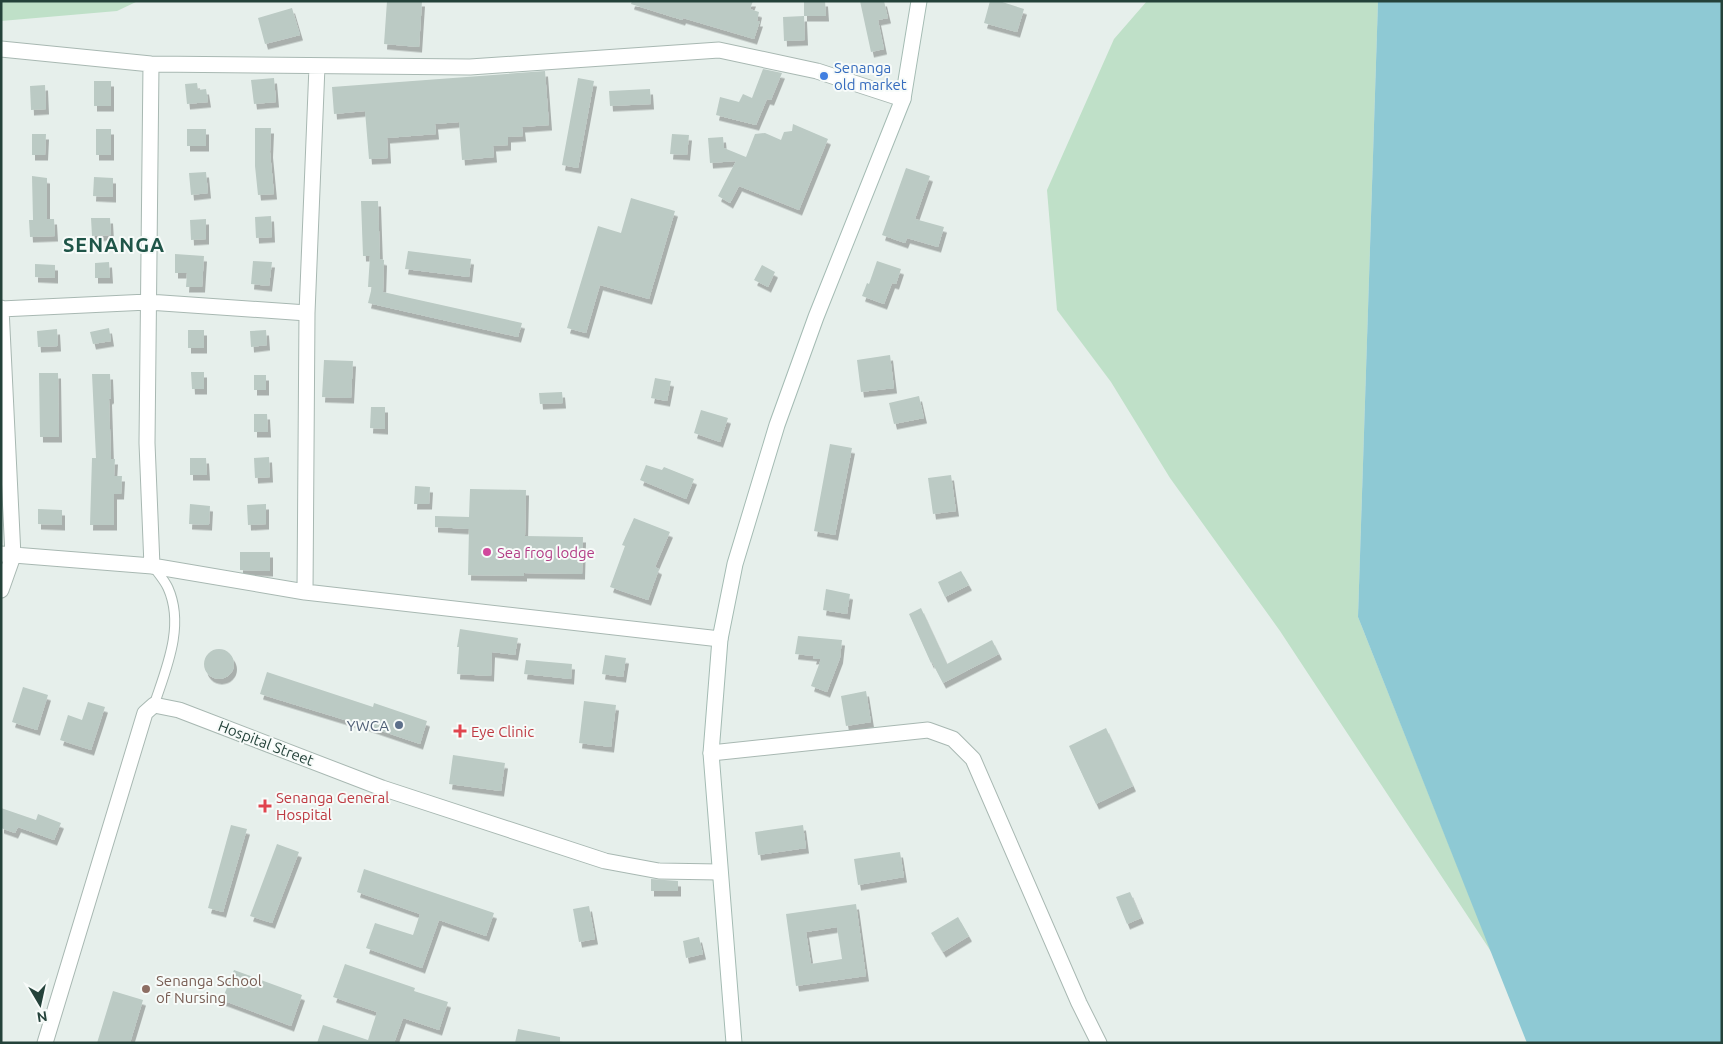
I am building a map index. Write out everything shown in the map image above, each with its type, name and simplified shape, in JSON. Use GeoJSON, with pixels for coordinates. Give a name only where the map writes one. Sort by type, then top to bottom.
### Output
{"type":"FeatureCollection","features":[{"type":"Feature","properties":{"kind":"street"},"geometry":{"type":"LineString","coordinates":[[734,1043],[711,753],[720,640],[735,564],[777,424],[816,316],[903,99],[919,1]]}},
{"type":"Feature","properties":{"kind":"street"},"geometry":{"type":"LineString","coordinates":[[1,49],[151,64],[470,67],[719,50],[818,71],[903,99]]}},
{"type":"Feature","properties":{"kind":"street"},"geometry":{"type":"LineString","coordinates":[[151,64],[147,443],[152,566]]}},
{"type":"Feature","properties":{"kind":"street"},"geometry":{"type":"LineString","coordinates":[[304,592],[307,313],[317,66]]}},
{"type":"Feature","properties":{"kind":"street"},"geometry":{"type":"LineString","coordinates":[[1,590],[7,555],[1,309],[148,302],[307,313]]}},
{"type":"Feature","properties":{"kind":"street"},"geometry":{"type":"LineString","coordinates":[[7,555],[152,566],[304,592],[720,640]]}},
{"type":"Feature","properties":{"kind":"street"},"geometry":{"type":"LineString","coordinates":[[45,1043],[145,713],[154,705]]}},
{"type":"Feature","properties":{"kind":"street","name":"Hospital Street"},"geometry":{"type":"LineString","coordinates":[[154,705],[179,710],[382,788],[605,861],[659,871],[720,872]]}},
{"type":"Feature","properties":{"kind":"street"},"geometry":{"type":"LineString","coordinates":[[711,753],[928,730],[953,739],[973,759],[1079,1003],[1099,1043]]}},
{"type":"Feature","properties":{"kind":"lane"},"geometry":{"type":"LineString","coordinates":[[152,566],[168,588],[173,604],[175,625],[169,657],[154,705]]}},
{"type":"Feature","properties":{"kind":"green space"},"geometry":{"type":"Polygon","coordinates":[[[1,1],[138,1],[117,11],[1,21],[1,1]]]}},
{"type":"Feature","properties":{"kind":"green space"},"geometry":{"type":"Polygon","coordinates":[[[1147,1],[1378,1],[1358,617],[1492,953],[1280,631],[1170,478],[1111,382],[1057,310],[1047,190],[1114,39],[1147,1]]]}},
{"type":"Feature","properties":{"kind":"water"},"geometry":{"type":"Polygon","coordinates":[[[1378,1],[1722,1],[1722,1043],[1527,1043],[1358,617],[1378,1]]]}},
{"type":"Feature","properties":{"kind":"building"},"geometry":{"type":"Polygon","coordinates":[[[387,1],[422,1],[419,47],[384,44],[387,1]]]}},
{"type":"Feature","properties":{"kind":"building"},"geometry":{"type":"Polygon","coordinates":[[[632,1],[753,1],[750,9],[759,12],[757,21],[760,21],[754,39],[683,18],[682,20],[631,4],[632,1]]]}},
{"type":"Feature","properties":{"kind":"building"},"geometry":{"type":"Polygon","coordinates":[[[804,1],[825,1],[826,16],[804,16],[804,1]]]}},
{"type":"Feature","properties":{"kind":"building"},"geometry":{"type":"Polygon","coordinates":[[[860,1],[884,1],[888,18],[878,20],[884,49],[871,52],[860,1]]]}},
{"type":"Feature","properties":{"kind":"building"},"geometry":{"type":"Polygon","coordinates":[[[990,1],[999,1],[1024,9],[1017,32],[984,23],[990,1]]]}},
{"type":"Feature","properties":{"kind":"building"},"geometry":{"type":"Polygon","coordinates":[[[292,8],[300,35],[265,44],[258,18],[292,8]]]}},
{"type":"Feature","properties":{"kind":"building"},"geometry":{"type":"Polygon","coordinates":[[[804,16],[805,40],[784,41],[783,17],[804,16]]]}},
{"type":"Feature","properties":{"kind":"building"},"geometry":{"type":"Polygon","coordinates":[[[763,69],[782,73],[771,100],[767,99],[756,125],[716,115],[720,97],[739,102],[743,94],[752,98],[763,69]]]}},
{"type":"Feature","properties":{"kind":"building"},"geometry":{"type":"Polygon","coordinates":[[[545,71],[549,125],[522,127],[523,136],[508,137],[508,145],[493,146],[494,157],[462,160],[459,122],[435,124],[436,134],[387,138],[388,158],[369,159],[365,111],[334,114],[332,87],[545,71]]]}},
{"type":"Feature","properties":{"kind":"building"},"geometry":{"type":"Polygon","coordinates":[[[274,78],[276,102],[254,104],[251,80],[274,78]]]}},
{"type":"Feature","properties":{"kind":"building"},"geometry":{"type":"Polygon","coordinates":[[[578,78],[594,81],[578,168],[562,165],[578,78]]]}},
{"type":"Feature","properties":{"kind":"building"},"geometry":{"type":"Polygon","coordinates":[[[94,81],[111,81],[111,106],[94,106],[94,81]]]}},
{"type":"Feature","properties":{"kind":"building"},"geometry":{"type":"Polygon","coordinates":[[[197,83],[198,90],[206,89],[208,102],[187,104],[185,84],[197,83]]]}},
{"type":"Feature","properties":{"kind":"building"},"geometry":{"type":"Polygon","coordinates":[[[45,85],[46,109],[31,110],[30,86],[45,85]]]}},
{"type":"Feature","properties":{"kind":"building"},"geometry":{"type":"Polygon","coordinates":[[[650,89],[651,104],[610,106],[609,91],[650,89]]]}},
{"type":"Feature","properties":{"kind":"building"},"geometry":{"type":"Polygon","coordinates":[[[793,124],[828,139],[799,210],[739,186],[730,203],[718,196],[736,161],[710,163],[708,138],[723,137],[724,148],[746,157],[755,134],[765,133],[781,140],[784,132],[792,131],[793,124]]]}},
{"type":"Feature","properties":{"kind":"building"},"geometry":{"type":"Polygon","coordinates":[[[255,128],[271,128],[270,152],[274,194],[258,195],[255,166],[255,128]]]}},
{"type":"Feature","properties":{"kind":"building"},"geometry":{"type":"Polygon","coordinates":[[[96,129],[111,129],[111,155],[96,155],[96,129]]]}},
{"type":"Feature","properties":{"kind":"building"},"geometry":{"type":"Polygon","coordinates":[[[187,129],[206,129],[206,146],[187,146],[187,129]]]}},
{"type":"Feature","properties":{"kind":"building"},"geometry":{"type":"Polygon","coordinates":[[[32,134],[46,134],[45,155],[32,155],[32,134]]]}},
{"type":"Feature","properties":{"kind":"building"},"geometry":{"type":"Polygon","coordinates":[[[672,134],[689,135],[687,155],[670,154],[672,134]]]}},
{"type":"Feature","properties":{"kind":"building"},"geometry":{"type":"Polygon","coordinates":[[[906,168],[930,176],[915,219],[944,227],[938,247],[907,238],[905,243],[882,235],[906,168]]]}},
{"type":"Feature","properties":{"kind":"building"},"geometry":{"type":"Polygon","coordinates":[[[206,172],[208,193],[191,195],[189,173],[206,172]]]}},
{"type":"Feature","properties":{"kind":"building"},"geometry":{"type":"Polygon","coordinates":[[[32,176],[47,178],[47,219],[54,219],[55,236],[30,237],[29,220],[33,220],[32,176]]]}},
{"type":"Feature","properties":{"kind":"building"},"geometry":{"type":"Polygon","coordinates":[[[94,177],[113,178],[113,197],[93,196],[94,177]]]}},
{"type":"Feature","properties":{"kind":"building"},"geometry":{"type":"Polygon","coordinates":[[[631,198],[675,211],[649,299],[600,285],[586,333],[567,328],[598,226],[621,233],[631,198]]]}},
{"type":"Feature","properties":{"kind":"building"},"geometry":{"type":"Polygon","coordinates":[[[361,201],[378,201],[380,259],[384,260],[383,292],[522,323],[518,337],[368,303],[372,287],[368,287],[370,256],[363,256],[361,201]]]}},
{"type":"Feature","properties":{"kind":"building"},"geometry":{"type":"Polygon","coordinates":[[[271,216],[272,237],[256,238],[255,217],[271,216]]]}},
{"type":"Feature","properties":{"kind":"building"},"geometry":{"type":"Polygon","coordinates":[[[91,218],[110,218],[111,235],[92,236],[91,218]]]}},
{"type":"Feature","properties":{"kind":"building"},"geometry":{"type":"Polygon","coordinates":[[[206,219],[206,239],[191,240],[190,220],[206,219]]]}},
{"type":"Feature","properties":{"kind":"building"},"geometry":{"type":"Polygon","coordinates":[[[408,251],[471,259],[469,277],[405,269],[408,251]]]}},
{"type":"Feature","properties":{"kind":"building"},"geometry":{"type":"Polygon","coordinates":[[[175,254],[204,256],[202,287],[186,287],[187,273],[175,273],[175,254]]]}},
{"type":"Feature","properties":{"kind":"building"},"geometry":{"type":"Polygon","coordinates":[[[253,261],[272,262],[269,286],[251,284],[253,261]]]}},
{"type":"Feature","properties":{"kind":"building"},"geometry":{"type":"Polygon","coordinates":[[[877,261],[901,269],[896,284],[892,283],[884,304],[862,296],[867,283],[869,284],[877,261]]]}},
{"type":"Feature","properties":{"kind":"building"},"geometry":{"type":"Polygon","coordinates":[[[109,262],[110,278],[95,278],[95,263],[109,262]]]}},
{"type":"Feature","properties":{"kind":"building"},"geometry":{"type":"Polygon","coordinates":[[[35,264],[55,265],[55,278],[35,277],[35,264]]]}},
{"type":"Feature","properties":{"kind":"building"},"geometry":{"type":"Polygon","coordinates":[[[762,265],[775,272],[768,287],[754,280],[762,265]]]}},
{"type":"Feature","properties":{"kind":"building"},"geometry":{"type":"Polygon","coordinates":[[[109,328],[111,341],[93,344],[90,332],[109,328]]]}},
{"type":"Feature","properties":{"kind":"building"},"geometry":{"type":"Polygon","coordinates":[[[57,329],[58,346],[38,347],[37,331],[57,329]]]}},
{"type":"Feature","properties":{"kind":"building"},"geometry":{"type":"Polygon","coordinates":[[[188,330],[204,330],[204,348],[188,348],[188,330]]]}},
{"type":"Feature","properties":{"kind":"building"},"geometry":{"type":"Polygon","coordinates":[[[266,330],[267,345],[251,347],[250,331],[266,330]]]}},
{"type":"Feature","properties":{"kind":"building"},"geometry":{"type":"Polygon","coordinates":[[[890,355],[894,388],[861,392],[857,360],[890,355]]]}},
{"type":"Feature","properties":{"kind":"building"},"geometry":{"type":"Polygon","coordinates":[[[324,360],[353,361],[351,398],[322,397],[324,360]]]}},
{"type":"Feature","properties":{"kind":"building"},"geometry":{"type":"Polygon","coordinates":[[[191,372],[204,372],[204,389],[192,389],[191,372]]]}},
{"type":"Feature","properties":{"kind":"building"},"geometry":{"type":"Polygon","coordinates":[[[39,373],[58,373],[59,437],[40,437],[39,373]]]}},
{"type":"Feature","properties":{"kind":"building"},"geometry":{"type":"Polygon","coordinates":[[[92,374],[110,374],[111,459],[115,459],[114,476],[122,476],[121,494],[114,494],[114,525],[90,525],[92,458],[96,458],[92,374]]]}},
{"type":"Feature","properties":{"kind":"building"},"geometry":{"type":"Polygon","coordinates":[[[254,375],[266,375],[266,390],[254,390],[254,375]]]}},
{"type":"Feature","properties":{"kind":"building"},"geometry":{"type":"Polygon","coordinates":[[[655,378],[671,381],[667,401],[651,398],[655,378]]]}},
{"type":"Feature","properties":{"kind":"building"},"geometry":{"type":"Polygon","coordinates":[[[562,392],[563,403],[540,404],[539,393],[562,392]]]}},
{"type":"Feature","properties":{"kind":"building"},"geometry":{"type":"Polygon","coordinates":[[[919,396],[924,418],[894,424],[889,403],[919,396]]]}},
{"type":"Feature","properties":{"kind":"building"},"geometry":{"type":"Polygon","coordinates":[[[371,407],[385,407],[385,429],[370,428],[371,407]]]}},
{"type":"Feature","properties":{"kind":"building"},"geometry":{"type":"Polygon","coordinates":[[[701,410],[728,418],[720,442],[694,433],[701,410]]]}},
{"type":"Feature","properties":{"kind":"building"},"geometry":{"type":"Polygon","coordinates":[[[254,414],[267,414],[268,432],[254,432],[254,414]]]}},
{"type":"Feature","properties":{"kind":"building"},"geometry":{"type":"Polygon","coordinates":[[[830,444],[852,448],[835,535],[814,531],[830,444]]]}},
{"type":"Feature","properties":{"kind":"building"},"geometry":{"type":"Polygon","coordinates":[[[269,457],[270,477],[255,478],[254,458],[269,457]]]}},
{"type":"Feature","properties":{"kind":"building"},"geometry":{"type":"Polygon","coordinates":[[[190,458],[206,458],[207,475],[190,475],[190,458]]]}},
{"type":"Feature","properties":{"kind":"building"},"geometry":{"type":"Polygon","coordinates":[[[646,465],[662,470],[664,467],[694,479],[686,499],[640,480],[646,465]]]}},
{"type":"Feature","properties":{"kind":"building"},"geometry":{"type":"Polygon","coordinates":[[[951,475],[956,511],[933,514],[928,478],[951,475]]]}},
{"type":"Feature","properties":{"kind":"building"},"geometry":{"type":"Polygon","coordinates":[[[415,486],[430,487],[429,504],[414,504],[415,486]]]}},
{"type":"Feature","properties":{"kind":"building"},"geometry":{"type":"Polygon","coordinates":[[[470,489],[526,490],[525,536],[583,537],[582,574],[524,573],[524,576],[468,575],[469,529],[435,527],[435,516],[469,517],[470,489]]]}},
{"type":"Feature","properties":{"kind":"building"},"geometry":{"type":"Polygon","coordinates":[[[190,504],[210,506],[209,525],[189,524],[190,504]]]}},
{"type":"Feature","properties":{"kind":"building"},"geometry":{"type":"Polygon","coordinates":[[[266,504],[266,524],[248,525],[247,505],[266,504]]]}},
{"type":"Feature","properties":{"kind":"building"},"geometry":{"type":"Polygon","coordinates":[[[38,509],[62,510],[62,525],[38,524],[38,509]]]}},
{"type":"Feature","properties":{"kind":"building"},"geometry":{"type":"Polygon","coordinates":[[[634,518],[670,532],[655,567],[659,569],[648,600],[610,587],[625,546],[622,545],[634,518]]]}},
{"type":"Feature","properties":{"kind":"building"},"geometry":{"type":"Polygon","coordinates":[[[240,552],[270,552],[270,571],[240,570],[240,552]]]}},
{"type":"Feature","properties":{"kind":"building"},"geometry":{"type":"Polygon","coordinates":[[[961,571],[969,585],[945,597],[938,582],[961,571]]]}},
{"type":"Feature","properties":{"kind":"building"},"geometry":{"type":"Polygon","coordinates":[[[826,589],[850,594],[847,614],[823,610],[826,589]]]}},
{"type":"Feature","properties":{"kind":"building"},"geometry":{"type":"Polygon","coordinates":[[[921,608],[947,664],[992,640],[999,654],[943,683],[931,663],[909,614],[921,608]]]}},
{"type":"Feature","properties":{"kind":"building"},"geometry":{"type":"Polygon","coordinates":[[[460,629],[518,638],[515,655],[492,652],[491,676],[457,674],[459,647],[457,647],[460,629]]]}},
{"type":"Feature","properties":{"kind":"building"},"geometry":{"type":"Polygon","coordinates":[[[798,636],[842,640],[840,658],[827,692],[811,686],[821,659],[813,659],[814,656],[795,654],[798,636]]]}},
{"type":"Feature","properties":{"kind":"building"},"geometry":{"type":"Polygon","coordinates":[[[219,649],[230,653],[234,664],[230,675],[219,679],[208,675],[204,664],[208,653],[219,649]]]}},
{"type":"Feature","properties":{"kind":"building"},"geometry":{"type":"Polygon","coordinates":[[[605,655],[626,658],[623,677],[602,674],[605,655]]]}},
{"type":"Feature","properties":{"kind":"building"},"geometry":{"type":"Polygon","coordinates":[[[526,660],[572,664],[571,679],[524,674],[526,660]]]}},
{"type":"Feature","properties":{"kind":"building"},"geometry":{"type":"Polygon","coordinates":[[[267,672],[373,707],[374,703],[427,721],[420,744],[358,723],[260,694],[267,672]]]}},
{"type":"Feature","properties":{"kind":"building"},"geometry":{"type":"Polygon","coordinates":[[[23,687],[48,695],[37,730],[12,722],[23,687]]]}},
{"type":"Feature","properties":{"kind":"building"},"geometry":{"type":"Polygon","coordinates":[[[866,691],[871,722],[846,726],[841,696],[866,691]]]}},
{"type":"Feature","properties":{"kind":"building"},"geometry":{"type":"Polygon","coordinates":[[[584,701],[616,705],[611,747],[579,743],[584,701]]]}},
{"type":"Feature","properties":{"kind":"building"},"geometry":{"type":"Polygon","coordinates":[[[88,702],[105,707],[91,750],[60,740],[68,715],[82,720],[88,702]]]}},
{"type":"Feature","properties":{"kind":"building"},"geometry":{"type":"Polygon","coordinates":[[[1106,728],[1133,786],[1096,804],[1069,746],[1106,728]]]}},
{"type":"Feature","properties":{"kind":"building"},"geometry":{"type":"Polygon","coordinates":[[[453,755],[505,763],[501,791],[449,784],[453,755]]]}},
{"type":"Feature","properties":{"kind":"building"},"geometry":{"type":"Polygon","coordinates":[[[1,808],[36,820],[38,814],[61,823],[54,840],[18,827],[15,833],[1,828],[1,808]]]}},
{"type":"Feature","properties":{"kind":"building"},"geometry":{"type":"Polygon","coordinates":[[[231,825],[247,829],[223,912],[208,908],[231,825]]]}},
{"type":"Feature","properties":{"kind":"building"},"geometry":{"type":"Polygon","coordinates":[[[803,825],[806,848],[758,855],[755,832],[803,825]]]}},
{"type":"Feature","properties":{"kind":"building"},"geometry":{"type":"Polygon","coordinates":[[[277,844],[299,852],[272,923],[250,916],[277,844]]]}},
{"type":"Feature","properties":{"kind":"building"},"geometry":{"type":"Polygon","coordinates":[[[900,852],[904,877],[858,885],[854,859],[900,852]]]}},
{"type":"Feature","properties":{"kind":"building"},"geometry":{"type":"Polygon","coordinates":[[[364,869],[494,913],[486,936],[439,920],[422,968],[366,948],[375,923],[413,935],[420,914],[357,892],[364,869]]]}},
{"type":"Feature","properties":{"kind":"building"},"geometry":{"type":"Polygon","coordinates":[[[651,879],[678,881],[678,891],[651,891],[651,879]]]}},
{"type":"Feature","properties":{"kind":"building"},"geometry":{"type":"Polygon","coordinates":[[[1130,892],[1141,918],[1127,924],[1116,897],[1130,892]]]}},
{"type":"Feature","properties":{"kind":"building"},"geometry":{"type":"Polygon","coordinates":[[[856,904],[866,976],[796,986],[786,914],[856,904]],[[837,927],[806,932],[811,964],[842,959],[837,927]]]}},
{"type":"Feature","properties":{"kind":"building"},"geometry":{"type":"Polygon","coordinates":[[[589,906],[595,939],[579,942],[573,909],[589,906]]]}},
{"type":"Feature","properties":{"kind":"building"},"geometry":{"type":"Polygon","coordinates":[[[958,917],[969,936],[943,952],[931,933],[958,917]]]}},
{"type":"Feature","properties":{"kind":"building"},"geometry":{"type":"Polygon","coordinates":[[[699,937],[703,954],[686,958],[683,941],[699,937]]]}},
{"type":"Feature","properties":{"kind":"building"},"geometry":{"type":"Polygon","coordinates":[[[345,964],[415,988],[414,991],[448,1002],[439,1030],[403,1018],[394,1043],[317,1043],[323,1025],[368,1040],[377,1012],[333,997],[345,964]]]}},
{"type":"Feature","properties":{"kind":"building"},"geometry":{"type":"Polygon","coordinates":[[[234,970],[302,995],[291,1026],[222,1000],[234,970]]]}},
{"type":"Feature","properties":{"kind":"building"},"geometry":{"type":"Polygon","coordinates":[[[113,991],[143,1000],[130,1043],[97,1043],[113,991]]]}},
{"type":"Feature","properties":{"kind":"building"},"geometry":{"type":"Polygon","coordinates":[[[518,1029],[560,1037],[560,1043],[515,1043],[518,1029]]]}},
{"type":"Feature","properties":{"kind":"place","name":"Senanga old market"},"geometry":{"type":"Point","coordinates":[824,76]}},
{"type":"Feature","properties":{"kind":"place","name":"Sea frog lodge"},"geometry":{"type":"Point","coordinates":[487,552]}},
{"type":"Feature","properties":{"kind":"place","name":"YWCA"},"geometry":{"type":"Point","coordinates":[399,725]}},
{"type":"Feature","properties":{"kind":"place","name":"Eye Clinic"},"geometry":{"type":"Point","coordinates":[460,731]}},
{"type":"Feature","properties":{"kind":"place","name":"Senanga General Hospital"},"geometry":{"type":"Point","coordinates":[265,806]}},
{"type":"Feature","properties":{"kind":"place","name":"Senanga School of Nursing"},"geometry":{"type":"Point","coordinates":[146,989]}},
{"type":"Feature","properties":{"kind":"district","name":"SENANGA"},"geometry":{"type":"Point","coordinates":[114,244]}}]}
